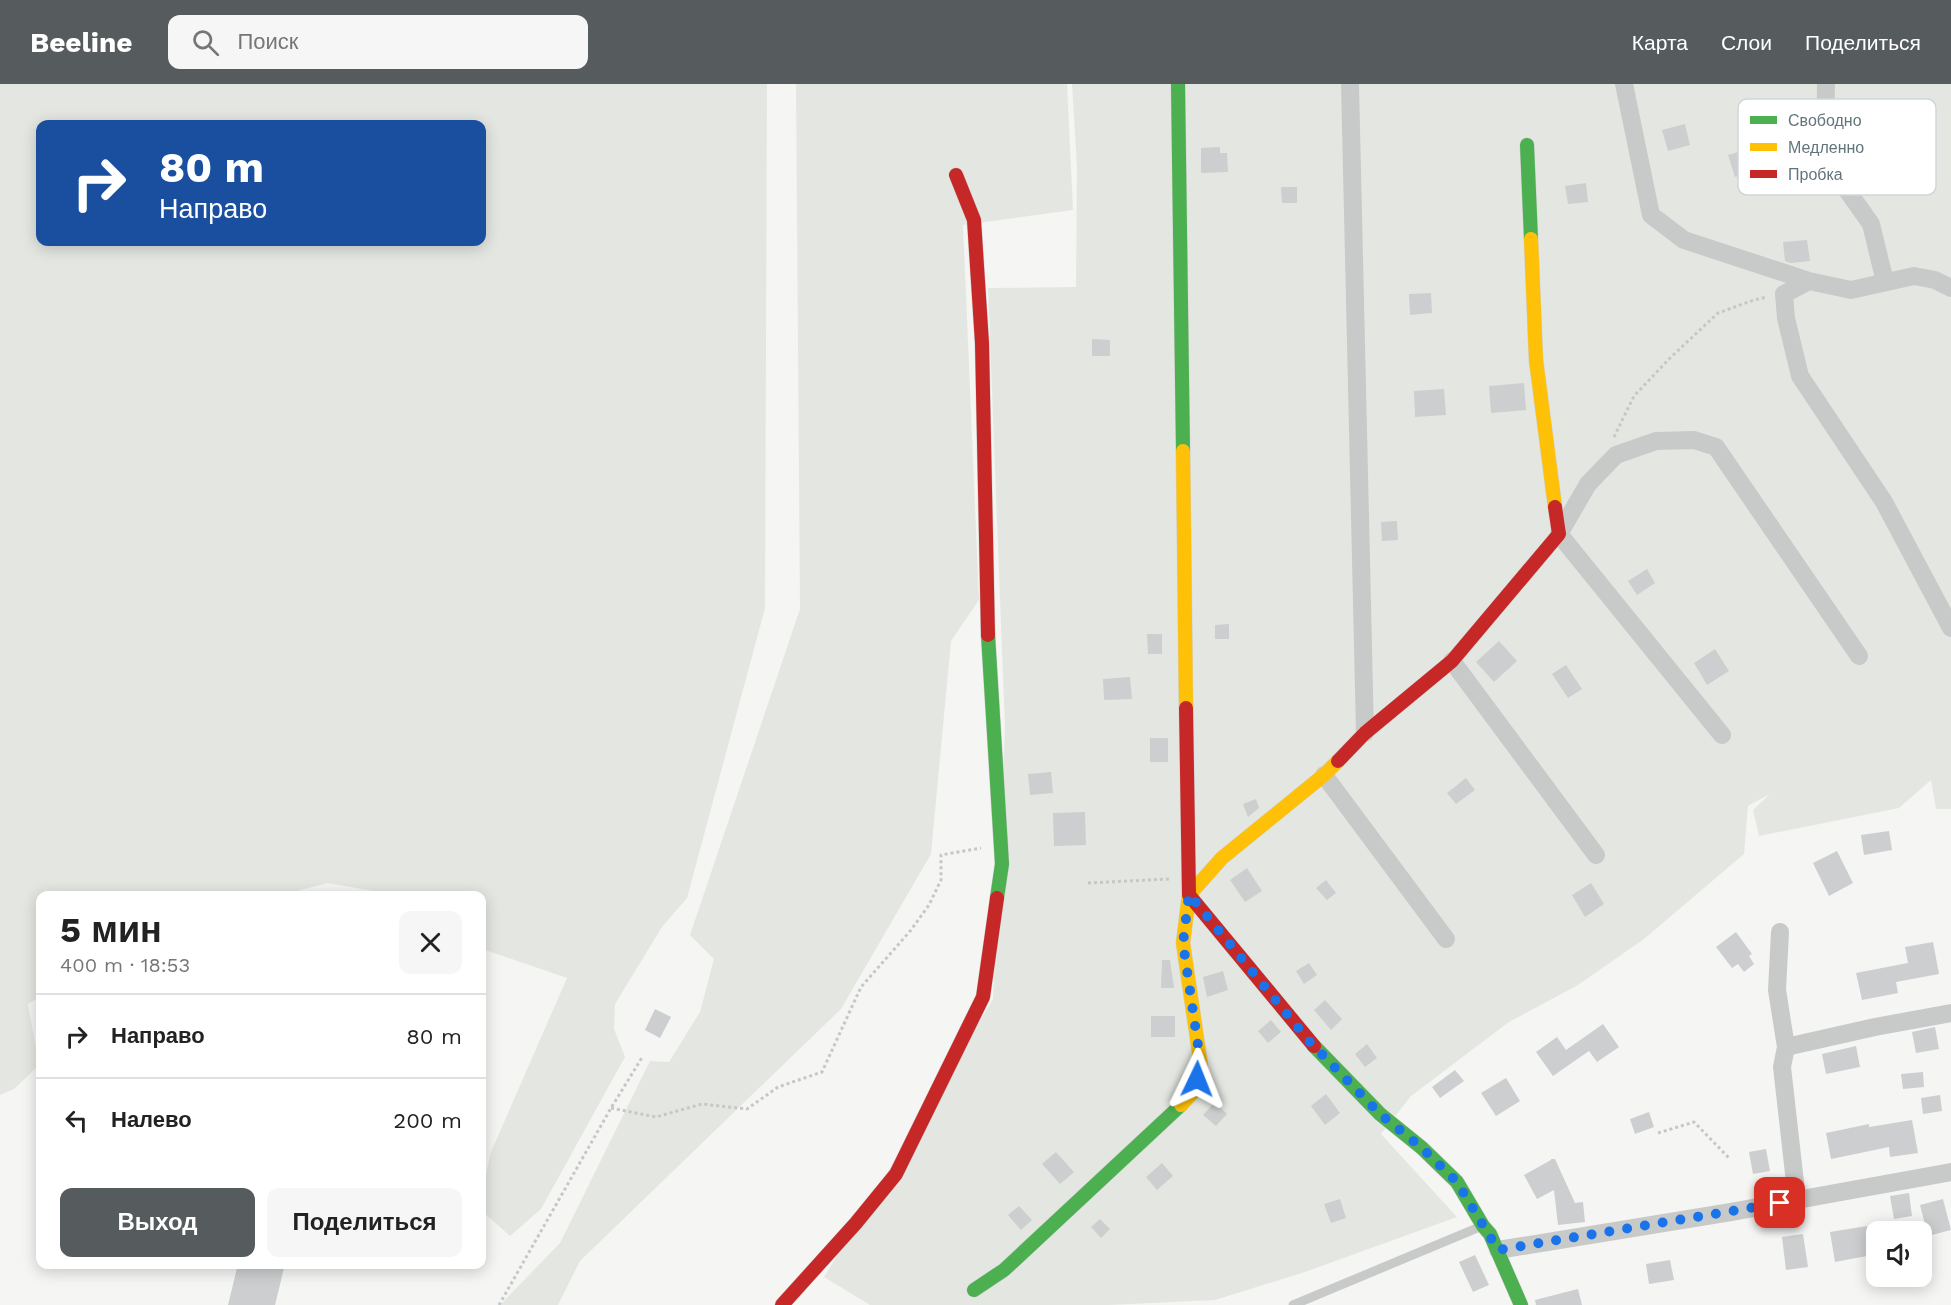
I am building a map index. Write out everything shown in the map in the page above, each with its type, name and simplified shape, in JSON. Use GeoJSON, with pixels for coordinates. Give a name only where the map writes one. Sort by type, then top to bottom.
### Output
{"type":"FeatureCollection","features":[{"type":"Feature","properties":{"kind":"street"},"geometry":{"type":"LineString","coordinates":[[974,1290],[1004,1270],[1161,1125],[1193,1092],[1201,1066],[1183,943],[1189,878],[1178,84]]}},
{"type":"Feature","properties":{"kind":"street"},"geometry":{"type":"LineString","coordinates":[[1350,84],[1365,733]]}},
{"type":"Feature","properties":{"kind":"street"},"geometry":{"type":"LineString","coordinates":[[1624,84],[1651,215],[1684,240],[1809,281],[1851,290],[1914,276],[1935,280],[1951,288]]}},
{"type":"Feature","properties":{"kind":"street"},"geometry":{"type":"LineString","coordinates":[[1826,84],[1826,99]]}},
{"type":"Feature","properties":{"kind":"street"},"geometry":{"type":"LineString","coordinates":[[1527,145],[1536,360],[1559,534],[1722,735]]}},
{"type":"Feature","properties":{"kind":"street"},"geometry":{"type":"LineString","coordinates":[[782,1305],[856,1223],[896,1174],[983,997],[1002,864],[988,654],[980,310],[974,220],[956,175]]}},
{"type":"Feature","properties":{"kind":"street"},"geometry":{"type":"LineString","coordinates":[[1850,195],[1871,224],[1885,282]]}},
{"type":"Feature","properties":{"kind":"street"},"geometry":{"type":"LineString","coordinates":[[1809,281],[1784,294],[1786,318],[1800,376],[1884,502],[1951,628]]}},
{"type":"Feature","properties":{"kind":"street"},"geometry":{"type":"LineString","coordinates":[[1189,894],[1222,858],[1324,775],[1365,733],[1452,661],[1559,534],[1588,484],[1616,455],[1656,441],[1694,440],[1716,447],[1859,656]]}},
{"type":"Feature","properties":{"kind":"street"},"geometry":{"type":"LineString","coordinates":[[1452,661],[1596,855]]}},
{"type":"Feature","properties":{"kind":"street"},"geometry":{"type":"LineString","coordinates":[[1324,775],[1446,939]]}},
{"type":"Feature","properties":{"kind":"street"},"geometry":{"type":"LineString","coordinates":[[1189,894],[1309,1041],[1380,1114],[1422,1148],[1457,1182],[1490,1234],[1521,1305]]}},
{"type":"Feature","properties":{"kind":"street"},"geometry":{"type":"LineString","coordinates":[[1780,932],[1777,990],[1786,1047],[1782,1067],[1797,1200]]}},
{"type":"Feature","properties":{"kind":"street"},"geometry":{"type":"LineString","coordinates":[[1786,1047],[1951,1013]]}},
{"type":"Feature","properties":{"kind":"street"},"geometry":{"type":"LineString","coordinates":[[1498,1250],[1951,1172]]}},
{"type":"Feature","properties":{"kind":"lane"},"geometry":{"type":"LineString","coordinates":[[1293,1305],[1483,1226]]}},
{"type":"Feature","properties":{"kind":"path"},"geometry":{"type":"LineString","coordinates":[[1611,445],[1634,396],[1718,313],[1754,300],[1784,294]]}},
{"type":"Feature","properties":{"kind":"path"},"geometry":{"type":"LineString","coordinates":[[611,1108],[656,1116],[702,1104],[747,1109],[778,1086],[822,1072],[861,987],[911,930],[929,905],[941,879],[941,855],[1001,845]]}},
{"type":"Feature","properties":{"kind":"path"},"geometry":{"type":"LineString","coordinates":[[1088,883],[1189,878]]}},
{"type":"Feature","properties":{"kind":"path"},"geometry":{"type":"LineString","coordinates":[[499,1305],[643,1056]]}},
{"type":"Feature","properties":{"kind":"path"},"geometry":{"type":"LineString","coordinates":[[1658,1133],[1694,1122],[1729,1158]]}},
{"type":"Feature","properties":{"kind":"shaded area"},"geometry":{"type":"Polygon","coordinates":[[[0,84],[767,84],[765,608],[687,898],[662,927],[615,1004],[614,1029],[625,1057],[541,1209],[510,1236],[486,1215],[486,1174],[491,1152],[567,978],[486,950],[486,891],[373,891],[328,883],[297,891],[36,891],[36,999],[28,1004],[36,1048],[36,1068],[14,1089],[0,1095],[0,84]]]}},
{"type":"Feature","properties":{"kind":"shaded area"},"geometry":{"type":"Polygon","coordinates":[[[796,84],[1067,84],[1073,210],[963,225],[979,600],[951,641],[931,854],[841,1009],[580,1261],[558,1305],[500,1305],[560,1243],[650,1061],[669,1062],[700,1012],[714,959],[690,935],[800,609],[796,84]]]}},
{"type":"Feature","properties":{"kind":"shaded area"},"geometry":{"type":"Polygon","coordinates":[[[1072,84],[1951,84],[1951,809],[1936,809],[1931,780],[1899,808],[1759,836],[1753,810],[1770,794],[1748,806],[1744,854],[1644,939],[1578,985],[1509,1022],[1411,1096],[1381,1134],[1457,1217],[1305,1272],[1215,1300],[1109,1305],[870,1305],[824,1277],[993,999],[1005,728],[988,288],[1076,287],[1077,168],[1072,84]]]}},
{"type":"Feature","properties":{"kind":"building"},"geometry":{"type":"Polygon","coordinates":[[[1685,124],[1690,145],[1668,151],[1662,130],[1685,124]]]}},
{"type":"Feature","properties":{"kind":"building"},"geometry":{"type":"Polygon","coordinates":[[[1220,147],[1220,153],[1227,153],[1228,172],[1201,173],[1201,148],[1220,147]]]}},
{"type":"Feature","properties":{"kind":"building"},"geometry":{"type":"Polygon","coordinates":[[[1738,152],[1738,176],[1735,177],[1728,155],[1738,152]]]}},
{"type":"Feature","properties":{"kind":"building"},"geometry":{"type":"Polygon","coordinates":[[[1586,183],[1588,202],[1568,204],[1565,186],[1586,183]]]}},
{"type":"Feature","properties":{"kind":"building"},"geometry":{"type":"Polygon","coordinates":[[[1281,187],[1297,187],[1297,203],[1282,203],[1281,187]]]}},
{"type":"Feature","properties":{"kind":"building"},"geometry":{"type":"Polygon","coordinates":[[[1807,240],[1810,261],[1791,263],[1785,261],[1783,242],[1807,240]]]}},
{"type":"Feature","properties":{"kind":"building"},"geometry":{"type":"Polygon","coordinates":[[[1431,293],[1432,313],[1410,315],[1409,294],[1431,293]]]}},
{"type":"Feature","properties":{"kind":"building"},"geometry":{"type":"Polygon","coordinates":[[[1092,339],[1110,340],[1110,356],[1092,356],[1092,339]]]}},
{"type":"Feature","properties":{"kind":"building"},"geometry":{"type":"Polygon","coordinates":[[[1524,383],[1526,410],[1491,413],[1489,386],[1524,383]]]}},
{"type":"Feature","properties":{"kind":"building"},"geometry":{"type":"Polygon","coordinates":[[[1444,389],[1446,415],[1415,417],[1414,391],[1444,389]]]}},
{"type":"Feature","properties":{"kind":"building"},"geometry":{"type":"Polygon","coordinates":[[[1397,521],[1398,540],[1382,541],[1381,522],[1397,521]]]}},
{"type":"Feature","properties":{"kind":"building"},"geometry":{"type":"Polygon","coordinates":[[[1647,569],[1655,583],[1637,595],[1628,581],[1647,569]]]}},
{"type":"Feature","properties":{"kind":"building"},"geometry":{"type":"Polygon","coordinates":[[[1229,624],[1229,639],[1215,639],[1215,625],[1229,624]]]}},
{"type":"Feature","properties":{"kind":"building"},"geometry":{"type":"Polygon","coordinates":[[[1147,634],[1162,634],[1162,654],[1148,654],[1147,634]]]}},
{"type":"Feature","properties":{"kind":"building"},"geometry":{"type":"Polygon","coordinates":[[[1499,641],[1517,661],[1494,682],[1476,662],[1499,641]]]}},
{"type":"Feature","properties":{"kind":"building"},"geometry":{"type":"Polygon","coordinates":[[[1715,649],[1729,671],[1707,685],[1694,663],[1715,649]]]}},
{"type":"Feature","properties":{"kind":"building"},"geometry":{"type":"Polygon","coordinates":[[[1566,665],[1582,689],[1568,698],[1552,674],[1566,665]]]}},
{"type":"Feature","properties":{"kind":"building"},"geometry":{"type":"Polygon","coordinates":[[[1130,677],[1132,699],[1104,700],[1103,679],[1130,677]]]}},
{"type":"Feature","properties":{"kind":"building"},"geometry":{"type":"Polygon","coordinates":[[[1150,738],[1168,738],[1168,762],[1150,762],[1150,738]]]}},
{"type":"Feature","properties":{"kind":"building"},"geometry":{"type":"Polygon","coordinates":[[[1051,772],[1053,793],[1030,795],[1028,774],[1051,772]]]}},
{"type":"Feature","properties":{"kind":"building"},"geometry":{"type":"Polygon","coordinates":[[[1466,778],[1475,790],[1456,804],[1447,793],[1466,778]]]}},
{"type":"Feature","properties":{"kind":"building"},"geometry":{"type":"Polygon","coordinates":[[[1256,799],[1259,808],[1248,817],[1243,804],[1256,799]]]}},
{"type":"Feature","properties":{"kind":"building"},"geometry":{"type":"Polygon","coordinates":[[[1085,812],[1086,845],[1054,846],[1053,813],[1085,812]]]}},
{"type":"Feature","properties":{"kind":"building"},"geometry":{"type":"Polygon","coordinates":[[[1889,831],[1892,850],[1864,855],[1861,835],[1889,831]]]}},
{"type":"Feature","properties":{"kind":"building"},"geometry":{"type":"Polygon","coordinates":[[[1837,851],[1853,883],[1829,896],[1813,863],[1837,851]]]}},
{"type":"Feature","properties":{"kind":"building"},"geometry":{"type":"Polygon","coordinates":[[[1247,868],[1262,891],[1245,902],[1230,880],[1247,868]]]}},
{"type":"Feature","properties":{"kind":"building"},"geometry":{"type":"Polygon","coordinates":[[[1326,880],[1336,893],[1327,900],[1316,888],[1326,880]]]}},
{"type":"Feature","properties":{"kind":"building"},"geometry":{"type":"Polygon","coordinates":[[[1591,883],[1604,904],[1585,917],[1572,895],[1591,883]]]}},
{"type":"Feature","properties":{"kind":"building"},"geometry":{"type":"Polygon","coordinates":[[[1736,932],[1752,954],[1749,956],[1754,964],[1744,972],[1738,964],[1732,968],[1716,947],[1736,932]]]}},
{"type":"Feature","properties":{"kind":"building"},"geometry":{"type":"Polygon","coordinates":[[[1933,942],[1939,974],[1896,982],[1898,993],[1862,1000],[1856,973],[1908,963],[1905,947],[1933,942]]]}},
{"type":"Feature","properties":{"kind":"building"},"geometry":{"type":"Polygon","coordinates":[[[1162,960],[1170,960],[1174,988],[1161,988],[1162,960]]]}},
{"type":"Feature","properties":{"kind":"building"},"geometry":{"type":"Polygon","coordinates":[[[1309,963],[1317,975],[1304,984],[1296,971],[1309,963]]]}},
{"type":"Feature","properties":{"kind":"building"},"geometry":{"type":"Polygon","coordinates":[[[1223,971],[1228,990],[1207,997],[1203,977],[1223,971]]]}},
{"type":"Feature","properties":{"kind":"building"},"geometry":{"type":"Polygon","coordinates":[[[1325,1000],[1342,1019],[1331,1030],[1314,1010],[1325,1000]]]}},
{"type":"Feature","properties":{"kind":"building"},"geometry":{"type":"Polygon","coordinates":[[[655,1009],[671,1017],[660,1038],[645,1030],[655,1009]]]}},
{"type":"Feature","properties":{"kind":"building"},"geometry":{"type":"Polygon","coordinates":[[[1151,1016],[1175,1016],[1175,1037],[1151,1037],[1151,1016]]]}},
{"type":"Feature","properties":{"kind":"building"},"geometry":{"type":"Polygon","coordinates":[[[1271,1020],[1281,1032],[1268,1043],[1258,1031],[1271,1020]]]}},
{"type":"Feature","properties":{"kind":"building"},"geometry":{"type":"Polygon","coordinates":[[[1603,1024],[1619,1047],[1597,1062],[1589,1051],[1553,1076],[1536,1052],[1557,1037],[1566,1050],[1603,1024]]]}},
{"type":"Feature","properties":{"kind":"building"},"geometry":{"type":"Polygon","coordinates":[[[1935,1027],[1939,1049],[1916,1053],[1912,1032],[1935,1027]]]}},
{"type":"Feature","properties":{"kind":"building"},"geometry":{"type":"Polygon","coordinates":[[[1367,1044],[1377,1058],[1365,1067],[1355,1054],[1367,1044]]]}},
{"type":"Feature","properties":{"kind":"building"},"geometry":{"type":"Polygon","coordinates":[[[1856,1046],[1860,1067],[1826,1074],[1822,1054],[1856,1046]]]}},
{"type":"Feature","properties":{"kind":"building"},"geometry":{"type":"Polygon","coordinates":[[[1455,1070],[1464,1081],[1440,1098],[1432,1087],[1455,1070]]]}},
{"type":"Feature","properties":{"kind":"building"},"geometry":{"type":"Polygon","coordinates":[[[1923,1072],[1924,1087],[1903,1089],[1901,1074],[1923,1072]]]}},
{"type":"Feature","properties":{"kind":"building"},"geometry":{"type":"Polygon","coordinates":[[[1506,1078],[1520,1101],[1496,1116],[1481,1093],[1506,1078]]]}},
{"type":"Feature","properties":{"kind":"building"},"geometry":{"type":"Polygon","coordinates":[[[1326,1094],[1340,1113],[1325,1125],[1311,1106],[1326,1094]]]}},
{"type":"Feature","properties":{"kind":"building"},"geometry":{"type":"Polygon","coordinates":[[[1940,1095],[1942,1111],[1923,1114],[1921,1098],[1940,1095]]]}},
{"type":"Feature","properties":{"kind":"building"},"geometry":{"type":"Polygon","coordinates":[[[1215,1102],[1227,1114],[1216,1126],[1203,1115],[1215,1102]]]}},
{"type":"Feature","properties":{"kind":"building"},"geometry":{"type":"Polygon","coordinates":[[[1649,1112],[1654,1127],[1635,1134],[1630,1119],[1649,1112]]]}},
{"type":"Feature","properties":{"kind":"building"},"geometry":{"type":"Polygon","coordinates":[[[1912,1120],[1918,1153],[1890,1157],[1889,1147],[1831,1159],[1826,1133],[1869,1124],[1869,1127],[1912,1120]]]}},
{"type":"Feature","properties":{"kind":"building"},"geometry":{"type":"Polygon","coordinates":[[[1766,1149],[1770,1171],[1753,1174],[1749,1152],[1766,1149]]]}},
{"type":"Feature","properties":{"kind":"building"},"geometry":{"type":"Polygon","coordinates":[[[1056,1152],[1074,1172],[1060,1184],[1042,1164],[1056,1152]]]}},
{"type":"Feature","properties":{"kind":"building"},"geometry":{"type":"Polygon","coordinates":[[[1551,1159],[1555,1159],[1575,1203],[1583,1202],[1585,1222],[1558,1225],[1554,1190],[1537,1199],[1524,1175],[1551,1159]]]}},
{"type":"Feature","properties":{"kind":"building"},"geometry":{"type":"Polygon","coordinates":[[[1162,1163],[1173,1176],[1157,1190],[1146,1177],[1162,1163]]]}},
{"type":"Feature","properties":{"kind":"building"},"geometry":{"type":"Polygon","coordinates":[[[1909,1193],[1912,1216],[1894,1219],[1890,1196],[1909,1193]]]}},
{"type":"Feature","properties":{"kind":"building"},"geometry":{"type":"Polygon","coordinates":[[[1340,1199],[1346,1218],[1331,1223],[1324,1204],[1340,1199]]]}},
{"type":"Feature","properties":{"kind":"building"},"geometry":{"type":"Polygon","coordinates":[[[1943,1199],[1951,1230],[1932,1235],[1932,1221],[1924,1221],[1920,1205],[1943,1199]]]}},
{"type":"Feature","properties":{"kind":"building"},"geometry":{"type":"Polygon","coordinates":[[[1019,1206],[1032,1220],[1021,1230],[1008,1215],[1019,1206]]]}},
{"type":"Feature","properties":{"kind":"building"},"geometry":{"type":"Polygon","coordinates":[[[1100,1219],[1110,1229],[1101,1238],[1091,1227],[1100,1219]]]}},
{"type":"Feature","properties":{"kind":"building"},"geometry":{"type":"Polygon","coordinates":[[[1866,1226],[1866,1256],[1835,1262],[1830,1232],[1866,1226]]]}},
{"type":"Feature","properties":{"kind":"building"},"geometry":{"type":"Polygon","coordinates":[[[1803,1234],[1808,1267],[1786,1270],[1782,1237],[1803,1234]]]}},
{"type":"Feature","properties":{"kind":"building"},"geometry":{"type":"Polygon","coordinates":[[[1475,1255],[1489,1285],[1473,1292],[1459,1262],[1475,1255]]]}},
{"type":"Feature","properties":{"kind":"building"},"geometry":{"type":"Polygon","coordinates":[[[1670,1260],[1674,1280],[1649,1284],[1646,1264],[1670,1260]]]}},
{"type":"Feature","properties":{"kind":"building"},"geometry":{"type":"Polygon","coordinates":[[[237,1269],[284,1269],[275,1305],[228,1305],[237,1269]]]}},
{"type":"Feature","properties":{"kind":"building"},"geometry":{"type":"Polygon","coordinates":[[[1578,1289],[1582,1305],[1536,1305],[1535,1300],[1578,1289]]]}},
{"type":"Feature","properties":{"kind":"traffic: fast"},"geometry":{"type":"LineString","coordinates":[[1178,84],[1183,451]]}},
{"type":"Feature","properties":{"kind":"traffic: fast"},"geometry":{"type":"LineString","coordinates":[[1527,145],[1531,239]]}},
{"type":"Feature","properties":{"kind":"traffic: fast"},"geometry":{"type":"LineString","coordinates":[[988,635],[1002,864],[997,898]]}},
{"type":"Feature","properties":{"kind":"traffic: fast"},"geometry":{"type":"LineString","coordinates":[[1314,1046],[1380,1114],[1422,1148],[1457,1182],[1490,1234],[1521,1305]]}},
{"type":"Feature","properties":{"kind":"traffic: fast"},"geometry":{"type":"LineString","coordinates":[[974,1290],[1004,1270],[1181,1105]]}},
{"type":"Feature","properties":{"kind":"traffic: slow"},"geometry":{"type":"LineString","coordinates":[[1531,239],[1536,360],[1555,507]]}},
{"type":"Feature","properties":{"kind":"traffic: slow"},"geometry":{"type":"LineString","coordinates":[[1183,451],[1186,708]]}},
{"type":"Feature","properties":{"kind":"traffic: slow"},"geometry":{"type":"LineString","coordinates":[[1181,1105],[1193,1092],[1201,1066],[1183,943],[1189,895],[1222,858],[1338,761]]}},
{"type":"Feature","properties":{"kind":"traffic: jam"},"geometry":{"type":"LineString","coordinates":[[956,175],[974,220],[982,343],[988,635]]}},
{"type":"Feature","properties":{"kind":"traffic: jam"},"geometry":{"type":"LineString","coordinates":[[1338,761],[1365,733],[1452,661],[1559,534],[1555,507]]}},
{"type":"Feature","properties":{"kind":"traffic: jam"},"geometry":{"type":"LineString","coordinates":[[1186,708],[1189,895],[1314,1046]]}},
{"type":"Feature","properties":{"kind":"traffic: jam"},"geometry":{"type":"LineString","coordinates":[[782,1305],[856,1223],[896,1174],[983,997],[997,898]]}},
{"type":"Feature","properties":{"kind":"route"},"geometry":{"type":"LineString","coordinates":[[1197,1079],[1201,1066],[1183,943],[1189,894],[1309,1041],[1380,1114],[1422,1148],[1457,1182],[1498,1250],[1780,1203]]}}]}
